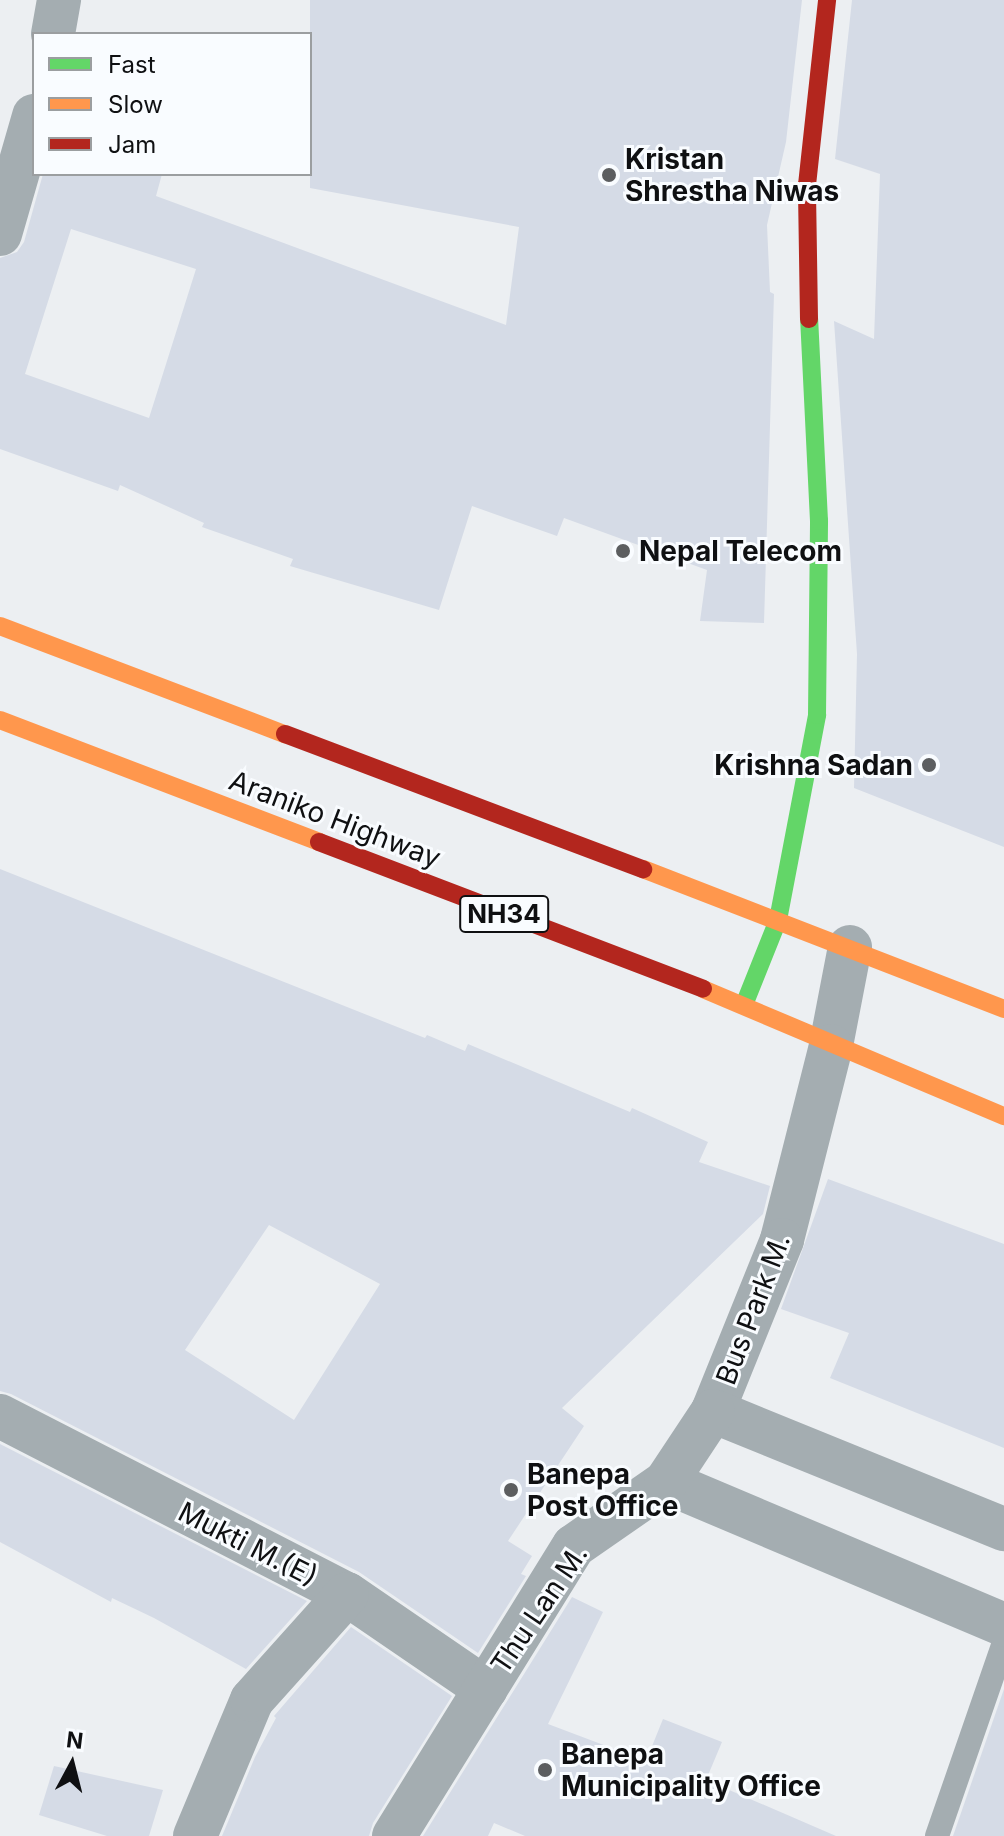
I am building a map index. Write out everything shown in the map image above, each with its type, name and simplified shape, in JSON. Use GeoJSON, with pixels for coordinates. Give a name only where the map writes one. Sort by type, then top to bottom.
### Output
{"type":"FeatureCollection","features":[{"type":"Feature","properties":{"kind":"main road"},"geometry":{"type":"LineString","coordinates":[[744,1005],[778,920],[817,715],[819,521],[809,354],[807,185],[827,0]]}},
{"type":"Feature","properties":{"kind":"main road"},"geometry":{"type":"LineString","coordinates":[[0,626],[850,947],[1004,1009]]}},
{"type":"Feature","properties":{"kind":"main road","name":"Araniko Highway"},"geometry":{"type":"LineString","coordinates":[[0,720],[744,1005],[831,1046],[1004,1116]]}},
{"type":"Feature","properties":{"kind":"street"},"geometry":{"type":"LineString","coordinates":[[53,32],[59,0]]}},
{"type":"Feature","properties":{"kind":"street"},"geometry":{"type":"LineString","coordinates":[[0,234],[32,123]]}},
{"type":"Feature","properties":{"kind":"street","name":"Bus Park M."},"geometry":{"type":"LineString","coordinates":[[850,947],[831,1046],[782,1240],[713,1411],[1004,1529]]}},
{"type":"Feature","properties":{"kind":"street","name":"Thu Lan M."},"geometry":{"type":"LineString","coordinates":[[394,1836],[574,1546],[666,1482],[713,1411]]}},
{"type":"Feature","properties":{"kind":"street","name":"Mukti M.(E)"},"geometry":{"type":"LineString","coordinates":[[0,1416],[347,1594],[486,1689]]}},
{"type":"Feature","properties":{"kind":"street"},"geometry":{"type":"LineString","coordinates":[[666,1482],[1004,1625]]}},
{"type":"Feature","properties":{"kind":"street"},"geometry":{"type":"LineString","coordinates":[[195,1836],[252,1700],[347,1594]]}},
{"type":"Feature","properties":{"kind":"lane"},"geometry":{"type":"LineString","coordinates":[[937,1836],[1004,1643]]}},
{"type":"Feature","properties":{"kind":"building"},"geometry":{"type":"Polygon","coordinates":[[[310,0],[802,0],[786,142],[767,225],[770,292],[774,294],[764,623],[700,621],[707,570],[564,518],[557,536],[472,506],[439,610],[290,566],[293,559],[202,527],[204,523],[120,485],[118,491],[0,449],[0,258],[17,252],[24,242],[42,176],[161,176],[156,196],[506,325],[519,227],[310,188],[310,0]],[[71,229],[25,374],[149,418],[196,269],[71,229]]]}},
{"type":"Feature","properties":{"kind":"building"},"geometry":{"type":"Polygon","coordinates":[[[852,0],[1004,0],[1004,847],[854,788],[857,654],[834,321],[874,339],[880,174],[835,159],[852,0]]]}},
{"type":"Feature","properties":{"kind":"building"},"geometry":{"type":"Polygon","coordinates":[[[0,869],[425,1038],[427,1035],[465,1051],[468,1044],[630,1112],[632,1108],[708,1142],[699,1162],[770,1186],[763,1214],[562,1408],[584,1426],[508,1541],[532,1556],[521,1574],[526,1576],[478,1653],[359,1572],[0,1391],[0,869]],[[269,1225],[185,1350],[294,1420],[380,1284],[269,1225]]]}},
{"type":"Feature","properties":{"kind":"building"},"geometry":{"type":"Polygon","coordinates":[[[828,1179],[1004,1244],[1004,1448],[830,1378],[849,1333],[781,1309],[828,1179]]]}},
{"type":"Feature","properties":{"kind":"building"},"geometry":{"type":"Polygon","coordinates":[[[0,1444],[307,1601],[246,1669],[154,1618],[112,1598],[111,1602],[0,1542],[0,1444]]]}},
{"type":"Feature","properties":{"kind":"building","name":"Banepa Municipality Office"},"geometry":{"type":"Polygon","coordinates":[[[572,1597],[603,1612],[548,1724],[646,1761],[663,1719],[722,1742],[706,1780],[836,1836],[525,1836],[494,1823],[488,1836],[423,1836],[572,1597]]]}},
{"type":"Feature","properties":{"kind":"building"},"geometry":{"type":"Polygon","coordinates":[[[351,1627],[452,1696],[373,1823],[369,1836],[222,1836],[255,1757],[276,1718],[274,1716],[351,1627]]]}},
{"type":"Feature","properties":{"kind":"building"},"geometry":{"type":"Polygon","coordinates":[[[1004,1689],[1004,1836],[953,1836],[1004,1689]]]}},
{"type":"Feature","properties":{"kind":"building"},"geometry":{"type":"Polygon","coordinates":[[[54,1766],[163,1790],[149,1836],[107,1836],[39,1815],[54,1766]]]}},
{"type":"Feature","properties":{"kind":"traffic: fast"},"geometry":{"type":"LineString","coordinates":[[744,1005],[778,920],[817,715],[819,521],[809,319]]}},
{"type":"Feature","properties":{"kind":"traffic: slow"},"geometry":{"type":"LineString","coordinates":[[0,626],[285,734]]}},
{"type":"Feature","properties":{"kind":"traffic: slow"},"geometry":{"type":"LineString","coordinates":[[0,720],[319,842]]}},
{"type":"Feature","properties":{"kind":"traffic: slow"},"geometry":{"type":"LineString","coordinates":[[643,869],[1004,1009]]}},
{"type":"Feature","properties":{"kind":"traffic: slow"},"geometry":{"type":"LineString","coordinates":[[703,989],[1004,1116]]}},
{"type":"Feature","properties":{"kind":"traffic: jam"},"geometry":{"type":"LineString","coordinates":[[809,319],[807,185],[827,0]]}},
{"type":"Feature","properties":{"kind":"traffic: jam"},"geometry":{"type":"LineString","coordinates":[[285,734],[643,869]]}},
{"type":"Feature","properties":{"kind":"traffic: jam"},"geometry":{"type":"LineString","coordinates":[[319,842],[703,989]]}},
{"type":"Feature","properties":{"kind":"place","name":"Kristan Shrestha Niwas"},"geometry":{"type":"Point","coordinates":[609,175]}},
{"type":"Feature","properties":{"kind":"place","name":"Nepal Telecom"},"geometry":{"type":"Point","coordinates":[623,551]}},
{"type":"Feature","properties":{"kind":"place","name":"Krishna Sadan"},"geometry":{"type":"Point","coordinates":[929,765]}},
{"type":"Feature","properties":{"kind":"place","name":"Banepa Post Office"},"geometry":{"type":"Point","coordinates":[511,1490]}},
{"type":"Feature","properties":{"kind":"place","name":"Banepa Municipality Office"},"geometry":{"type":"Point","coordinates":[545,1770]}}]}
